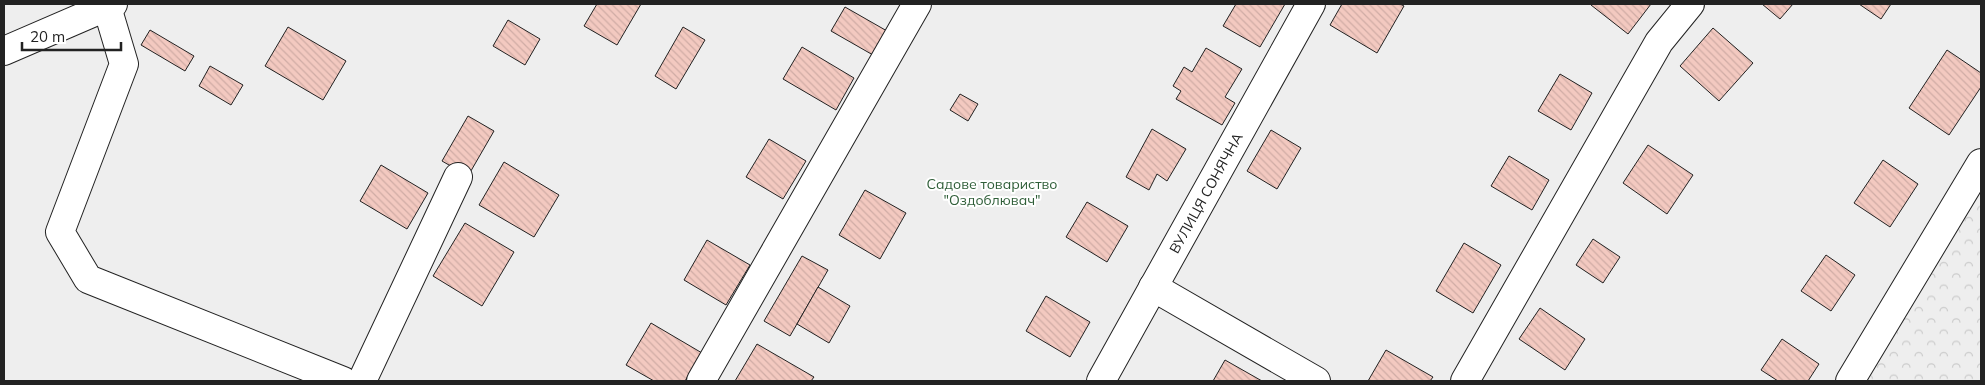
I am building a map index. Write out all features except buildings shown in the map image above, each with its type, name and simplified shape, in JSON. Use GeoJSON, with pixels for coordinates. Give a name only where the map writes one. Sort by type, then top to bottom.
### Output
{"type":"FeatureCollection","features":[{"type":"Feature","properties":{"kind":"street"},"geometry":{"type":"LineString","coordinates":[[701,381],[917,4]]}},
{"type":"Feature","properties":{"kind":"street","name":"ВУЛИЦЯ СОНЯЧНА"},"geometry":{"type":"LineString","coordinates":[[1101,381],[1311,4]]}},
{"type":"Feature","properties":{"kind":"street"},"geometry":{"type":"LineString","coordinates":[[1465,381],[1659,42],[1690,4]]}},
{"type":"Feature","properties":{"kind":"street"},"geometry":{"type":"LineString","coordinates":[[4,51],[110,5],[124,64],[60,232],[88,279],[343,381]]}},
{"type":"Feature","properties":{"kind":"street"},"geometry":{"type":"LineString","coordinates":[[1850,381],[1981,163]]}},
{"type":"Feature","properties":{"kind":"street"},"geometry":{"type":"LineString","coordinates":[[362,381],[458,177]]}},
{"type":"Feature","properties":{"kind":"street"},"geometry":{"type":"LineString","coordinates":[[1153,287],[1316,381]]}},
{"type":"Feature","properties":{"kind":"green space","name":"Садове товариство \"Оздоблювач\""},"geometry":{"type":"Polygon","coordinates":[[[4,4],[1981,4],[1981,163],[1850,381],[4,381],[4,4]]]}},
{"type":"Feature","properties":{"kind":"green space"},"geometry":{"type":"Polygon","coordinates":[[[1981,163],[1981,381],[1850,381],[1981,163]]]}}]}
